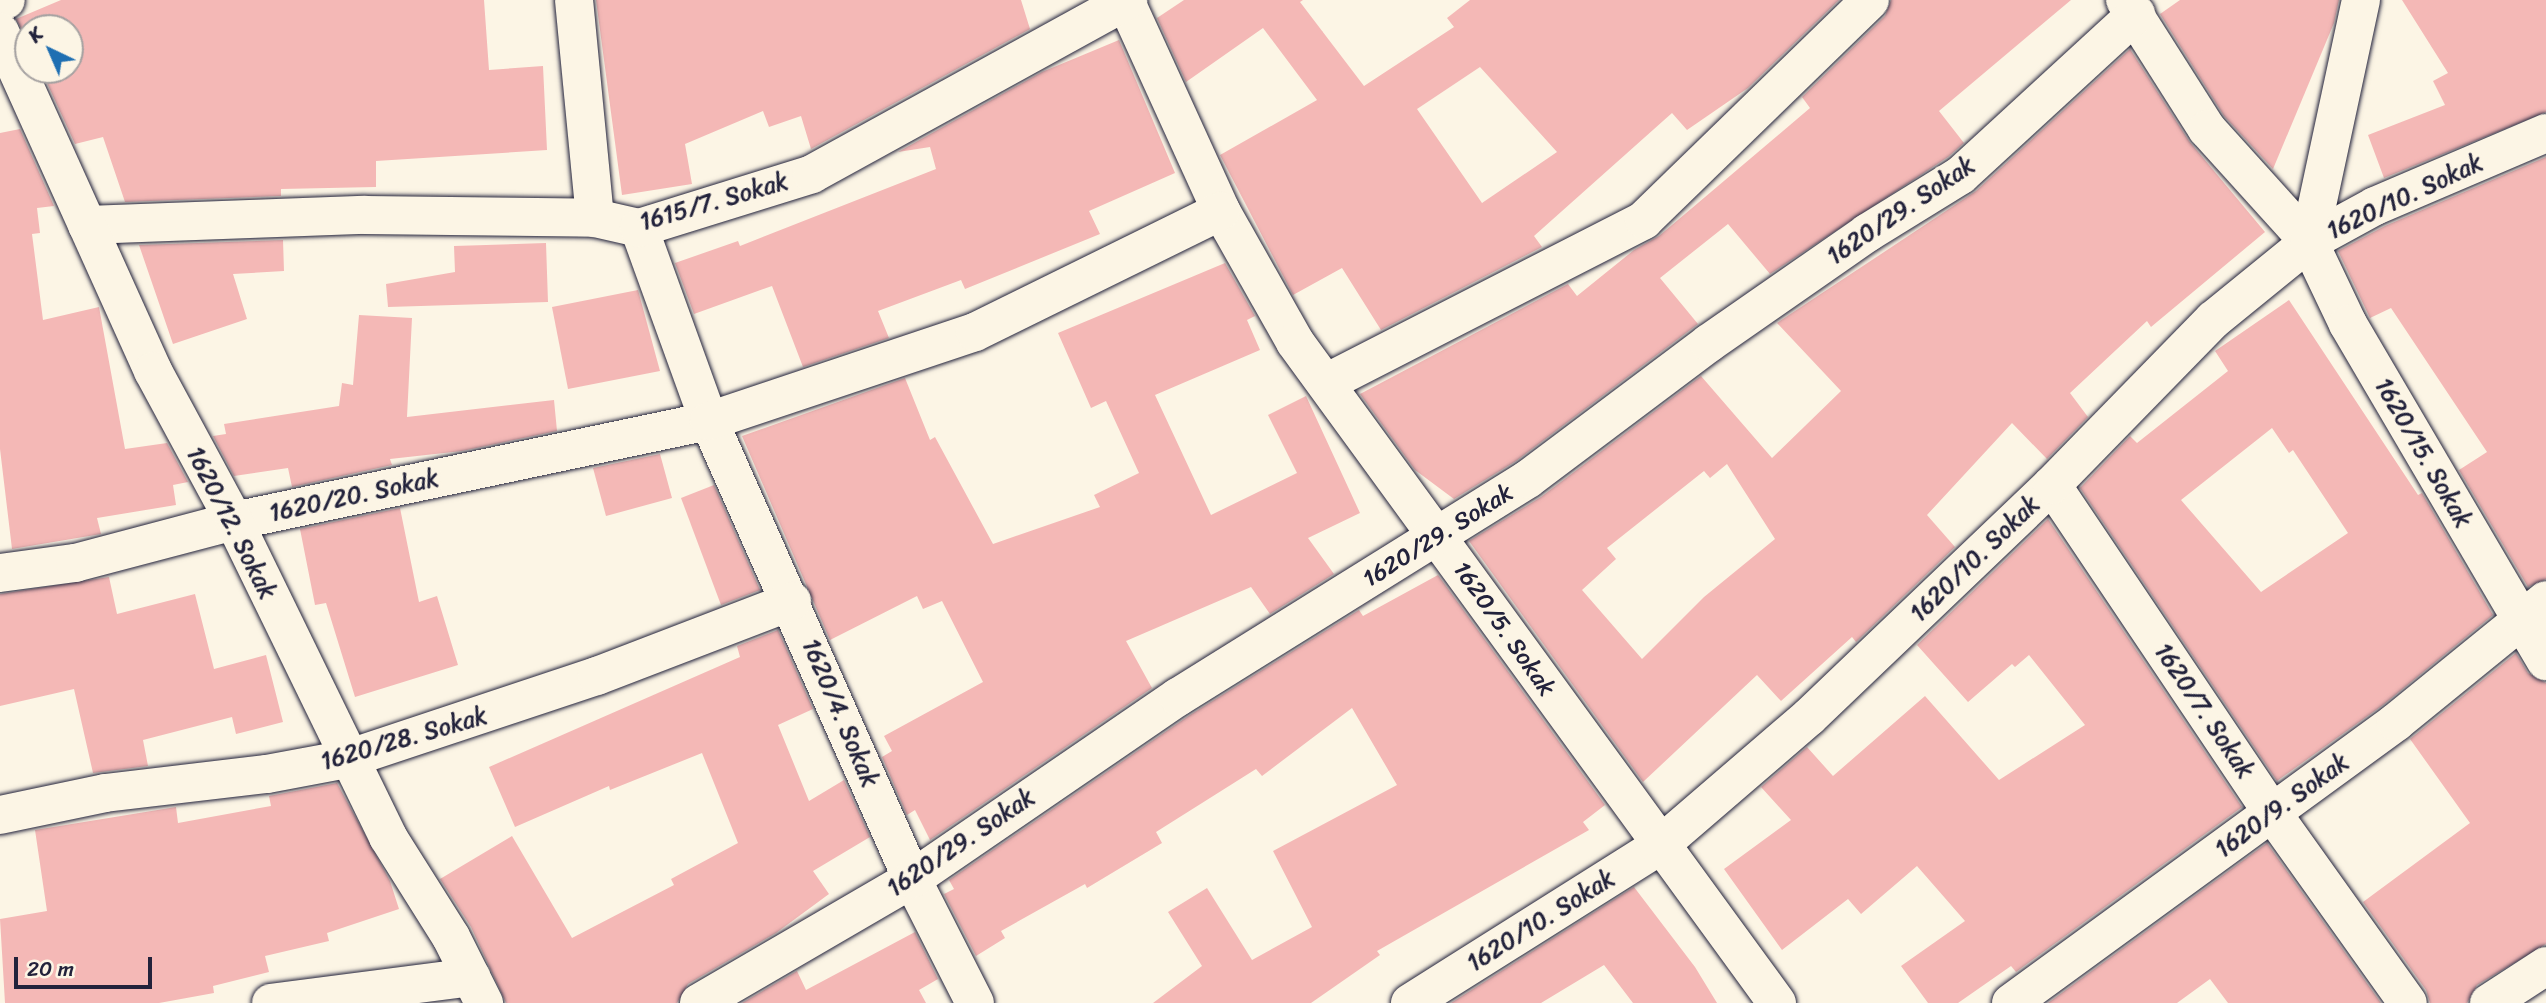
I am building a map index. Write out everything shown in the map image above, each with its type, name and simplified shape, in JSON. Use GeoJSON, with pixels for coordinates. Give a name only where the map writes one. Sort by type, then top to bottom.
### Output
{"type":"FeatureCollection","features":[{"type":"Feature","properties":{"kind":"street"},"geometry":{"type":"LineString","coordinates":[[0,2],[6,0]]}},
{"type":"Feature","properties":{"kind":"street"},"geometry":{"type":"LineString","coordinates":[[574,0],[595,218]]}},
{"type":"Feature","properties":{"kind":"street","name":"1615/7. Sokak"},"geometry":{"type":"LineString","coordinates":[[87,225],[365,215],[595,218],[639,228],[812,174],[1126,0]]}},
{"type":"Feature","properties":{"kind":"street","name":"1620/5. Sokak"},"geometry":{"type":"LineString","coordinates":[[1126,0],[1221,211],[1295,342],[1439,537],[1658,846],[1777,1003]]}},
{"type":"Feature","properties":{"kind":"street"},"geometry":{"type":"LineString","coordinates":[[1326,383],[1644,220],[1870,0]]}},
{"type":"Feature","properties":{"kind":"street"},"geometry":{"type":"LineString","coordinates":[[2309,242],[2361,0]]}},
{"type":"Feature","properties":{"kind":"street","name":"1620/15. Sokak"},"geometry":{"type":"LineString","coordinates":[[2131,7],[2207,129],[2309,242],[2348,324],[2533,610],[2546,661]]}},
{"type":"Feature","properties":{"kind":"street","name":"1620/29. Sokak"},"geometry":{"type":"LineString","coordinates":[[699,1003],[912,879],[1178,696],[1439,537],[1528,479],[1844,249],[1961,175],[2131,7]]}},
{"type":"Feature","properties":{"kind":"street","name":"1620/12. Sokak"},"geometry":{"type":"LineString","coordinates":[[0,32],[153,371],[234,521],[347,759],[477,990]]}},
{"type":"Feature","properties":{"kind":"street","name":"1620/10. Sokak"},"geometry":{"type":"LineString","coordinates":[[1410,1003],[1658,846],[1810,717],[2052,485],[2213,320],[2309,242],[2375,206],[2546,133]]}},
{"type":"Feature","properties":{"kind":"street","name":"1620/20. Sokak"},"geometry":{"type":"LineString","coordinates":[[0,573],[75,562],[234,521],[709,421],[975,332],[1221,211]]}},
{"type":"Feature","properties":{"kind":"street","name":"1620/4. Sokak"},"geometry":{"type":"LineString","coordinates":[[639,228],[709,421],[792,601],[912,879],[975,1003]]}},
{"type":"Feature","properties":{"kind":"street","name":"1620/7. Sokak"},"geometry":{"type":"LineString","coordinates":[[2052,485],[2273,814],[2408,1003]]}},
{"type":"Feature","properties":{"kind":"street","name":"1620/28. Sokak"},"geometry":{"type":"LineString","coordinates":[[0,815],[105,793],[267,774],[347,759],[597,676],[792,601]]}},
{"type":"Feature","properties":{"kind":"street","name":"1620/9. Sokak"},"geometry":{"type":"LineString","coordinates":[[2011,1003],[2396,722],[2533,610]]}},
{"type":"Feature","properties":{"kind":"street"},"geometry":{"type":"LineString","coordinates":[[2489,1003],[2546,966]]}},
{"type":"Feature","properties":{"kind":"street"},"geometry":{"type":"LineString","coordinates":[[271,1003],[477,990]]}},
{"type":"Feature","properties":{"kind":"building"},"geometry":{"type":"Polygon","coordinates":[[[61,0],[484,0],[489,70],[543,66],[547,150],[376,161],[376,187],[281,189],[281,196],[125,202],[103,137],[75,144],[47,84],[84,84],[84,14],[28,14],[61,0]]]}},
{"type":"Feature","properties":{"kind":"building"},"geometry":{"type":"Polygon","coordinates":[[[596,0],[1021,0],[1030,29],[811,149],[801,116],[769,127],[763,111],[685,144],[692,184],[622,195],[596,0]]]}},
{"type":"Feature","properties":{"kind":"building"},"geometry":{"type":"Polygon","coordinates":[[[1184,0],[1303,0],[1300,2],[1364,86],[1454,27],[1447,18],[1470,0],[1839,0],[1748,88],[1687,130],[1672,113],[1534,236],[1542,247],[1381,330],[1342,268],[1293,295],[1220,155],[1317,100],[1263,28],[1186,82],[1157,18],[1184,0]],[[1480,67],[1417,109],[1482,203],[1557,152],[1480,67]]]}},
{"type":"Feature","properties":{"kind":"building"},"geometry":{"type":"Polygon","coordinates":[[[1891,0],[2071,0],[1939,111],[1964,143],[1948,157],[1770,274],[1728,224],[1660,278],[1698,324],[1516,461],[1454,499],[1415,470],[1360,394],[1568,284],[1577,296],[1634,250],[1659,236],[1810,108],[1802,97],[1885,16],[1891,0]]]}},
{"type":"Feature","properties":{"kind":"building"},"geometry":{"type":"Polygon","coordinates":[[[2180,0],[2339,0],[2334,23],[2273,169],[2224,116],[2160,14],[2180,0]]]}},
{"type":"Feature","properties":{"kind":"building"},"geometry":{"type":"Polygon","coordinates":[[[2402,0],[2546,0],[2546,112],[2384,178],[2368,135],[2445,105],[2433,81],[2448,73],[2402,0]]]}},
{"type":"Feature","properties":{"kind":"building"},"geometry":{"type":"Polygon","coordinates":[[[1119,40],[1175,173],[1089,211],[1100,234],[965,289],[961,280],[878,311],[889,338],[803,367],[772,286],[694,314],[675,263],[738,241],[740,246],[936,169],[930,147],[898,152],[1042,72],[1119,40]]]}},
{"type":"Feature","properties":{"kind":"building"},"geometry":{"type":"Polygon","coordinates":[[[2130,49],[2189,141],[2265,232],[2151,327],[2147,321],[2070,393],[2088,417],[2047,459],[2012,423],[1927,515],[1955,547],[1856,642],[1852,637],[1781,701],[1757,675],[1643,782],[1469,541],[1541,497],[1701,376],[1772,458],[1841,391],[1777,323],[1976,191],[2130,49]],[[1727,464],[1710,478],[1704,471],[1607,548],[1616,559],[1582,590],[1642,659],[1704,597],[1775,539],[1727,464]]]}},
{"type":"Feature","properties":{"kind":"building"},"geometry":{"type":"Polygon","coordinates":[[[20,129],[54,206],[37,208],[40,233],[32,234],[43,320],[99,307],[125,449],[167,443],[188,482],[173,485],[176,505],[97,518],[101,534],[12,549],[0,449],[0,133],[20,129]]]}},
{"type":"Feature","properties":{"kind":"building"},"geometry":{"type":"Polygon","coordinates":[[[2546,157],[2546,579],[2528,587],[2459,470],[2487,452],[2391,308],[2370,318],[2338,251],[2385,226],[2546,157]]]}},
{"type":"Feature","properties":{"kind":"building"},"geometry":{"type":"Polygon","coordinates":[[[283,240],[284,271],[233,274],[247,319],[173,344],[139,245],[283,240]]]}},
{"type":"Feature","properties":{"kind":"building"},"geometry":{"type":"Polygon","coordinates":[[[546,243],[548,302],[388,307],[386,284],[455,272],[454,246],[546,243]]]}},
{"type":"Feature","properties":{"kind":"building"},"geometry":{"type":"Polygon","coordinates":[[[1225,263],[1255,316],[1247,320],[1260,350],[1155,395],[1211,515],[1297,473],[1268,415],[1306,396],[1360,513],[1308,538],[1334,574],[1270,614],[1251,587],[1126,641],[1152,688],[930,840],[915,810],[907,815],[882,757],[892,751],[884,736],[983,682],[942,601],[923,609],[917,596],[830,640],[742,436],[905,378],[930,440],[935,437],[993,544],[1100,507],[1094,495],[1139,473],[1106,401],[1091,408],[1058,333],[1225,263]]]}},
{"type":"Feature","properties":{"kind":"building"},"geometry":{"type":"Polygon","coordinates":[[[638,290],[660,371],[568,389],[552,307],[638,290]]]}},
{"type":"Feature","properties":{"kind":"building"},"geometry":{"type":"Polygon","coordinates":[[[2289,300],[2418,495],[2422,493],[2493,615],[2383,705],[2277,781],[2080,488],[2130,436],[2137,443],[2228,371],[2215,351],[2289,300]],[[2272,428],[2181,500],[2261,592],[2348,533],[2293,450],[2289,453],[2272,428]]]}},
{"type":"Feature","properties":{"kind":"building"},"geometry":{"type":"Polygon","coordinates":[[[359,315],[412,318],[407,417],[554,400],[557,431],[462,451],[390,459],[392,465],[292,487],[288,468],[234,476],[213,436],[226,434],[224,424],[339,406],[342,383],[353,385],[359,315]]]}},
{"type":"Feature","properties":{"kind":"building"},"geometry":{"type":"Polygon","coordinates":[[[660,454],[672,498],[606,516],[593,468],[660,454]]]}},
{"type":"Feature","properties":{"kind":"building"},"geometry":{"type":"Polygon","coordinates":[[[714,485],[760,590],[721,605],[681,498],[714,485]]]}},
{"type":"Feature","properties":{"kind":"building"},"geometry":{"type":"Polygon","coordinates":[[[400,508],[419,602],[437,596],[458,665],[355,697],[326,603],[315,605],[300,529],[400,508]]]}},
{"type":"Feature","properties":{"kind":"building"},"geometry":{"type":"Polygon","coordinates":[[[2048,519],[2242,807],[2016,972],[2011,966],[1958,1003],[1928,1003],[1901,966],[1965,921],[1917,866],[1861,914],[1848,899],[1782,950],[1724,869],[1791,820],[1761,787],[1807,747],[1833,776],[1925,696],[1999,780],[2085,725],[2029,655],[2015,667],[2012,664],[1968,702],[1917,645],[2048,519]]]}},
{"type":"Feature","properties":{"kind":"building"},"geometry":{"type":"Polygon","coordinates":[[[1438,575],[1605,805],[1583,822],[1589,830],[1377,951],[1380,955],[1311,1003],[1153,1003],[1202,966],[1168,912],[1207,888],[1252,960],[1312,927],[1273,851],[1397,785],[1352,708],[1262,776],[1256,769],[1156,832],[1162,843],[1087,888],[1085,884],[1001,931],[1005,938],[976,956],[944,894],[954,889],[949,880],[1190,715],[1359,610],[1363,616],[1438,575]]]}},
{"type":"Feature","properties":{"kind":"building"},"geometry":{"type":"Polygon","coordinates":[[[109,577],[117,614],[195,594],[214,669],[266,655],[283,722],[236,734],[232,717],[143,740],[148,766],[93,773],[74,689],[0,706],[0,594],[109,577]]]}},
{"type":"Feature","properties":{"kind":"building"},"geometry":{"type":"Polygon","coordinates":[[[778,630],[813,709],[778,725],[809,801],[844,780],[870,837],[813,871],[829,894],[776,933],[688,984],[677,1003],[506,1003],[471,927],[440,879],[512,836],[572,938],[674,885],[671,879],[738,843],[702,753],[610,790],[609,786],[515,827],[489,767],[740,657],[737,646],[778,630]]]}},
{"type":"Feature","properties":{"kind":"building"},"geometry":{"type":"Polygon","coordinates":[[[2516,653],[2528,673],[2546,683],[2546,944],[2477,985],[2467,1003],[2430,1003],[2426,990],[2363,902],[2470,823],[2410,739],[2516,653]]]}},
{"type":"Feature","properties":{"kind":"building"},"geometry":{"type":"Polygon","coordinates":[[[337,783],[390,881],[399,909],[327,933],[329,941],[265,956],[269,972],[213,986],[214,993],[159,1003],[5,1003],[0,919],[47,911],[35,830],[176,807],[178,823],[271,806],[269,796],[337,783]]]}},
{"type":"Feature","properties":{"kind":"building"},"geometry":{"type":"Polygon","coordinates":[[[2267,843],[2381,1003],[2228,1003],[2210,979],[2177,1003],[2048,1003],[2267,843]]]}},
{"type":"Feature","properties":{"kind":"building"},"geometry":{"type":"Polygon","coordinates":[[[1634,887],[1695,967],[1717,1003],[1633,1003],[1604,965],[1541,1003],[1451,1003],[1634,887]]]}},
{"type":"Feature","properties":{"kind":"building"},"geometry":{"type":"Polygon","coordinates":[[[915,932],[938,979],[919,990],[926,1003],[742,1003],[797,971],[806,990],[915,932]]]}}]}
